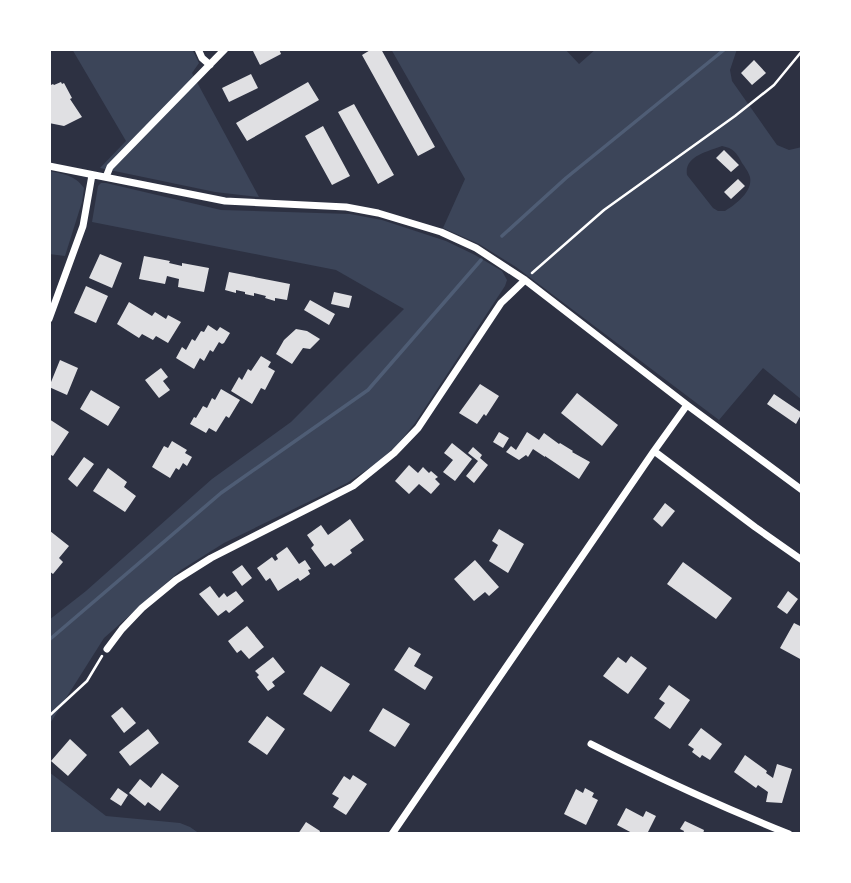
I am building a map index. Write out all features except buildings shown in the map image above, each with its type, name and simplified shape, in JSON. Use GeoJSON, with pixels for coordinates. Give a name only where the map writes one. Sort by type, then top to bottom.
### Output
{"type":"FeatureCollection","features":[{"type":"Feature","properties":{"kind":"street"},"geometry":{"type":"LineString","coordinates":[[198,49],[202,58],[210,65]]}},
{"type":"Feature","properties":{"kind":"street"},"geometry":{"type":"LineString","coordinates":[[106,177],[110,167],[225,49]]}},
{"type":"Feature","properties":{"kind":"street"},"geometry":{"type":"LineString","coordinates":[[49,166],[225,201],[346,207],[378,213],[441,232],[476,248],[525,280],[802,491]]}},
{"type":"Feature","properties":{"kind":"street"},"geometry":{"type":"LineString","coordinates":[[49,319],[83,226],[92,175]]}},
{"type":"Feature","properties":{"kind":"street"},"geometry":{"type":"LineString","coordinates":[[107,649],[142,608],[176,580],[211,558],[353,486],[394,453],[418,428],[501,303],[525,280]]}},
{"type":"Feature","properties":{"kind":"street"},"geometry":{"type":"LineString","coordinates":[[392,834],[687,405]]}},
{"type":"Feature","properties":{"kind":"street"},"geometry":{"type":"LineString","coordinates":[[654,451],[802,559]]}},
{"type":"Feature","properties":{"kind":"street"},"geometry":{"type":"LineString","coordinates":[[592,744],[727,810],[789,834]]}},
{"type":"Feature","properties":{"kind":"path"},"geometry":{"type":"LineString","coordinates":[[525,280],[604,210],[774,85],[802,51]]}},
{"type":"Feature","properties":{"kind":"path"},"geometry":{"type":"LineString","coordinates":[[49,716],[87,681],[107,649]]}},
{"type":"Feature","properties":{"kind":"shaded area"},"geometry":{"type":"Polygon","coordinates":[[[72,49],[192,49],[199,63],[192,73],[259,197],[215,192],[100,168],[126,141],[72,49]]]}},
{"type":"Feature","properties":{"kind":"shaded area"},"geometry":{"type":"Polygon","coordinates":[[[391,49],[565,49],[579,64],[596,49],[737,49],[730,70],[732,81],[777,145],[789,150],[802,147],[802,400],[763,368],[719,420],[516,267],[479,244],[443,228],[465,179],[391,49]],[[722,146],[693,159],[687,169],[687,175],[718,211],[725,211],[738,202],[750,183],[749,174],[738,156],[722,146]]]}},
{"type":"Feature","properties":{"kind":"shaded area"},"geometry":{"type":"Polygon","coordinates":[[[49,171],[73,178],[84,188],[65,256],[49,254],[49,171]]]}},
{"type":"Feature","properties":{"kind":"shaded area"},"geometry":{"type":"Polygon","coordinates":[[[101,183],[221,210],[350,214],[382,220],[446,241],[502,271],[507,280],[415,423],[398,444],[377,463],[347,483],[224,543],[181,570],[104,638],[49,725],[49,620],[86,591],[212,479],[291,422],[404,309],[336,270],[92,222],[98,186],[101,183]]]}},
{"type":"Feature","properties":{"kind":"shaded area"},"geometry":{"type":"Polygon","coordinates":[[[49,772],[106,816],[180,823],[200,834],[49,834],[49,772]]]}},
{"type":"Feature","properties":{"kind":"waterway"},"geometry":{"type":"LineString","coordinates":[[502,236],[566,178],[725,49]]}},
{"type":"Feature","properties":{"kind":"waterway"},"geometry":{"type":"LineString","coordinates":[[49,640],[221,493],[368,390],[481,260]]}}]}
